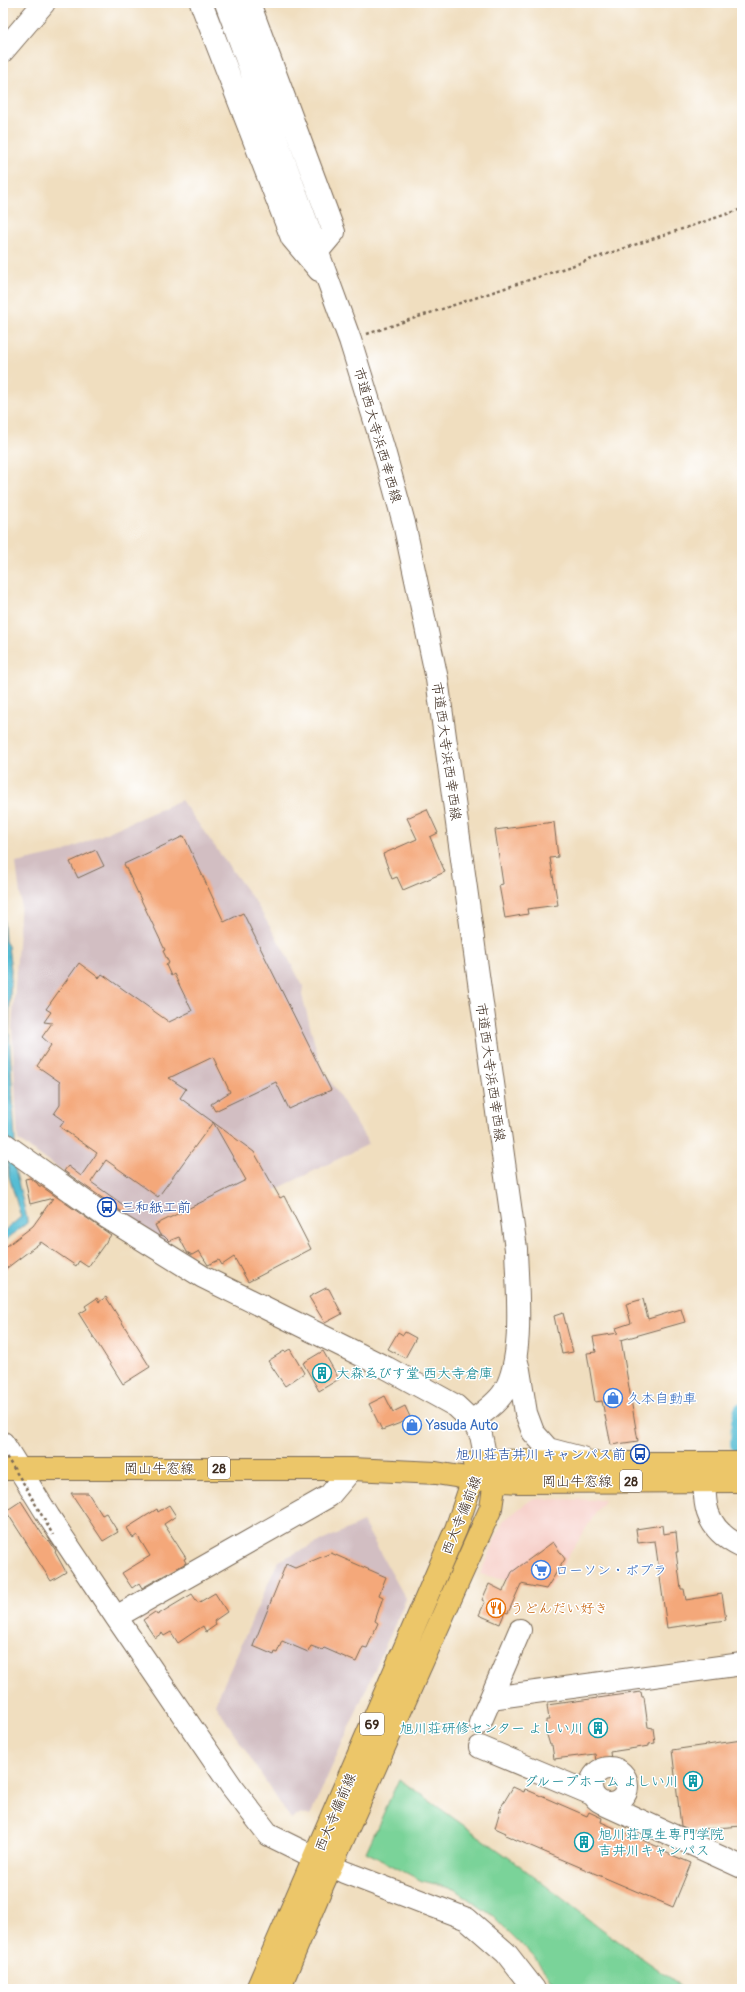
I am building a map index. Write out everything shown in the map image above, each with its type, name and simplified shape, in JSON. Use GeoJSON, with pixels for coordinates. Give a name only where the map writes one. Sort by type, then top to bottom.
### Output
{"type":"FeatureCollection","features":[{"type":"Feature","properties":{"kind":"main road","name":"岡山牛窓線"},"geometry":{"type":"LineString","coordinates":[[436,1473],[486,1460],[603,1463],[705,1472],[742,1481]]}},
{"type":"Feature","properties":{"kind":"main road","name":"西大寺備前線"},"geometry":{"type":"LineString","coordinates":[[279,1989],[323,1862],[456,1529],[473,1479],[486,1460]]}},
{"type":"Feature","properties":{"kind":"main road","name":"西大寺備前線"},"geometry":{"type":"LineString","coordinates":[[257,1989],[323,1862],[491,1508],[495,1481],[486,1460]]}},
{"type":"Feature","properties":{"kind":"main road","name":"岡山牛窓線"},"geometry":{"type":"LineString","coordinates":[[11,1469],[352,1469],[436,1473],[473,1479],[519,1482],[705,1472],[742,1463]]}},
{"type":"Feature","properties":{"kind":"street"},"geometry":{"type":"LineString","coordinates":[[3,51],[44,3]]}},
{"type":"Feature","properties":{"kind":"street","name":"市道西大寺浜西幸西線"},"geometry":{"type":"LineString","coordinates":[[226,3],[350,340],[384,448],[404,523],[437,679],[516,1249],[517,1343],[515,1358],[504,1393],[472,1421]]}},
{"type":"Feature","properties":{"kind":"street"},"geometry":{"type":"LineString","coordinates":[[249,3],[334,232],[318,251]]}},
{"type":"Feature","properties":{"kind":"street"},"geometry":{"type":"LineString","coordinates":[[206,4],[292,238],[329,282]]}},
{"type":"Feature","properties":{"kind":"street"},"geometry":{"type":"LineString","coordinates":[[3,1143],[125,1229],[203,1277],[387,1368],[456,1406],[472,1421],[480,1434],[486,1460],[519,1482]]}},
{"type":"Feature","properties":{"kind":"street"},"geometry":{"type":"LineString","coordinates":[[515,1358],[519,1370],[526,1413],[533,1432],[548,1449],[603,1463]]}},
{"type":"Feature","properties":{"kind":"street"},"geometry":{"type":"LineString","coordinates":[[3,1443],[11,1469],[116,1617],[232,1787],[269,1834],[323,1862],[468,1918],[506,1953],[534,1989]]}},
{"type":"Feature","properties":{"kind":"street"},"geometry":{"type":"LineString","coordinates":[[116,1617],[329,1496],[352,1469]]}},
{"type":"Feature","properties":{"kind":"street"},"geometry":{"type":"LineString","coordinates":[[705,1472],[704,1496],[707,1513],[715,1528],[733,1543],[742,1547]]}},
{"type":"Feature","properties":{"kind":"street"},"geometry":{"type":"LineString","coordinates":[[480,1723],[520,1630]]}},
{"type":"Feature","properties":{"kind":"street"},"geometry":{"type":"LineString","coordinates":[[491,1698],[742,1664]]}},
{"type":"Feature","properties":{"kind":"street"},"geometry":{"type":"LineString","coordinates":[[480,1747],[599,1799],[742,1867]]}},
{"type":"Feature","properties":{"kind":"path"},"geometry":{"type":"LineString","coordinates":[[350,340],[742,209]]}},
{"type":"Feature","properties":{"kind":"path"},"geometry":{"type":"LineString","coordinates":[[3,1452],[24,1484],[53,1535]]}},
{"type":"Feature","properties":{"kind":"shaded area"},"geometry":{"type":"Polygon","coordinates":[[[181,800],[256,903],[283,949],[303,986],[302,995],[320,1064],[369,1144],[166,1243],[18,1140],[12,1029],[21,902],[16,863],[61,853],[181,800]]]}},
{"type":"Feature","properties":{"kind":"shaded area"},"geometry":{"type":"Polygon","coordinates":[[[532,1499],[604,1500],[547,1590],[480,1574],[503,1521],[532,1499]]]}},
{"type":"Feature","properties":{"kind":"shaded area"},"geometry":{"type":"Polygon","coordinates":[[[363,1522],[406,1599],[310,1816],[301,1813],[291,1820],[215,1704],[278,1561],[363,1522]]]}},
{"type":"Feature","properties":{"kind":"green space"},"geometry":{"type":"Polygon","coordinates":[[[399,1779],[519,1865],[611,1936],[686,1989],[558,1989],[534,1957],[493,1916],[454,1889],[422,1881],[366,1852],[399,1779]]]}},
{"type":"Feature","properties":{"kind":"water"},"geometry":{"type":"Polygon","coordinates":[[[3,904],[5,941],[8,946],[11,970],[9,1029],[15,1140],[13,1161],[27,1223],[3,1242],[3,1232],[21,1217],[9,1176],[7,1157],[7,1134],[3,1082],[3,904]]]}},
{"type":"Feature","properties":{"kind":"building"},"geometry":{"type":"Polygon","coordinates":[[[427,809],[438,833],[430,837],[445,872],[403,890],[397,877],[392,879],[383,854],[417,839],[407,818],[427,809]]]}},
{"type":"Feature","properties":{"kind":"building"},"geometry":{"type":"Polygon","coordinates":[[[554,822],[558,857],[550,858],[558,905],[527,909],[528,914],[505,918],[499,885],[503,884],[495,830],[554,822]]]}},
{"type":"Feature","properties":{"kind":"building"},"geometry":{"type":"Polygon","coordinates":[[[184,836],[224,922],[243,913],[331,1090],[289,1109],[276,1082],[215,1111],[211,1104],[230,1092],[213,1057],[169,1078],[186,1089],[180,1098],[213,1122],[158,1197],[106,1160],[91,1182],[129,1209],[125,1214],[64,1171],[68,1166],[81,1176],[97,1153],[60,1127],[64,1121],[54,1114],[60,1105],[60,1082],[37,1066],[51,1045],[42,1037],[52,1023],[44,1022],[51,1012],[46,1009],[79,963],[99,978],[102,974],[169,1022],[192,1011],[174,974],[171,976],[166,965],[169,963],[163,951],[165,950],[124,864],[184,836]]]}},
{"type":"Feature","properties":{"kind":"building"},"geometry":{"type":"Polygon","coordinates":[[[96,850],[104,866],[78,878],[70,862],[96,850]]]}},
{"type":"Feature","properties":{"kind":"building"},"geometry":{"type":"Polygon","coordinates":[[[213,1122],[254,1152],[280,1198],[284,1196],[311,1249],[248,1282],[234,1257],[222,1265],[219,1260],[208,1265],[199,1251],[192,1255],[187,1252],[179,1237],[169,1241],[164,1236],[160,1235],[155,1225],[246,1180],[213,1122]]]}},
{"type":"Feature","properties":{"kind":"building"},"geometry":{"type":"Polygon","coordinates":[[[30,1178],[39,1186],[111,1235],[88,1267],[79,1261],[76,1266],[41,1242],[3,1271],[3,1249],[33,1226],[53,1198],[30,1204],[25,1179],[30,1178]]]}},
{"type":"Feature","properties":{"kind":"building"},"geometry":{"type":"Polygon","coordinates":[[[326,1288],[329,1289],[342,1314],[325,1323],[309,1297],[326,1288]]]}},
{"type":"Feature","properties":{"kind":"building"},"geometry":{"type":"Polygon","coordinates":[[[106,1297],[150,1367],[123,1384],[79,1314],[87,1309],[85,1306],[97,1298],[99,1302],[106,1297]]]}},
{"type":"Feature","properties":{"kind":"building","name":"久本自動車"},"geometry":{"type":"Polygon","coordinates":[[[643,1299],[648,1319],[681,1309],[685,1322],[621,1340],[638,1441],[611,1445],[602,1401],[595,1402],[587,1353],[596,1352],[593,1337],[618,1333],[616,1328],[631,1323],[626,1304],[643,1299]]]}},
{"type":"Feature","properties":{"kind":"building"},"geometry":{"type":"Polygon","coordinates":[[[563,1313],[573,1352],[562,1354],[554,1316],[563,1313]]]}},
{"type":"Feature","properties":{"kind":"building"},"geometry":{"type":"Polygon","coordinates":[[[398,1332],[403,1335],[405,1332],[416,1338],[405,1358],[388,1349],[398,1332]]]}},
{"type":"Feature","properties":{"kind":"building"},"geometry":{"type":"Polygon","coordinates":[[[290,1349],[304,1373],[285,1386],[268,1361],[290,1349]]]}},
{"type":"Feature","properties":{"kind":"building","name":"大森ゑびす堂 西大寺倉庫"},"geometry":{"type":"Polygon","coordinates":[[[323,1351],[339,1379],[319,1391],[303,1363],[323,1351]]]}},
{"type":"Feature","properties":{"kind":"building"},"geometry":{"type":"Polygon","coordinates":[[[385,1396],[393,1412],[405,1406],[411,1419],[382,1430],[369,1404],[385,1396]]]}},
{"type":"Feature","properties":{"kind":"building"},"geometry":{"type":"Polygon","coordinates":[[[71,1493],[88,1493],[102,1515],[106,1513],[118,1532],[103,1541],[71,1493]]]}},
{"type":"Feature","properties":{"kind":"building"},"geometry":{"type":"Polygon","coordinates":[[[21,1501],[42,1534],[48,1541],[49,1540],[56,1551],[55,1552],[66,1572],[51,1581],[6,1511],[21,1501]]]}},
{"type":"Feature","properties":{"kind":"building"},"geometry":{"type":"Polygon","coordinates":[[[169,1505],[176,1516],[164,1524],[186,1558],[184,1559],[186,1563],[142,1588],[139,1583],[132,1588],[122,1573],[150,1556],[137,1535],[133,1538],[127,1528],[157,1509],[158,1512],[169,1505]]]}},
{"type":"Feature","properties":{"kind":"building"},"geometry":{"type":"Polygon","coordinates":[[[662,1525],[663,1534],[676,1532],[678,1552],[676,1552],[681,1589],[684,1589],[686,1600],[722,1594],[726,1620],[667,1628],[655,1541],[638,1543],[636,1529],[662,1525]]]}},
{"type":"Feature","properties":{"kind":"building"},"geometry":{"type":"Polygon","coordinates":[[[553,1542],[565,1559],[546,1589],[521,1584],[508,1613],[505,1612],[500,1624],[479,1615],[485,1602],[482,1600],[489,1584],[503,1591],[512,1572],[553,1542]]]}},
{"type":"Feature","properties":{"kind":"building"},"geometry":{"type":"Polygon","coordinates":[[[331,1553],[386,1577],[379,1595],[383,1597],[375,1621],[378,1623],[367,1648],[363,1647],[356,1662],[324,1648],[322,1650],[311,1646],[308,1652],[282,1641],[277,1653],[275,1652],[274,1655],[253,1646],[286,1564],[295,1568],[331,1553]]]}},
{"type":"Feature","properties":{"kind":"building"},"geometry":{"type":"Polygon","coordinates":[[[215,1593],[227,1612],[214,1621],[216,1625],[206,1632],[203,1626],[178,1643],[171,1632],[164,1636],[162,1633],[155,1638],[143,1620],[155,1612],[157,1615],[192,1594],[198,1603],[215,1593]]]}},
{"type":"Feature","properties":{"kind":"building","name":"旭川荘研修センター よしい川"},"geometry":{"type":"Polygon","coordinates":[[[641,1692],[642,1697],[644,1697],[648,1727],[653,1728],[655,1743],[649,1744],[649,1746],[610,1752],[611,1760],[596,1762],[595,1754],[554,1759],[552,1745],[550,1745],[546,1732],[546,1720],[549,1720],[547,1705],[641,1692]]]}},
{"type":"Feature","properties":{"kind":"building","name":"グループホーム よしい川"},"geometry":{"type":"Polygon","coordinates":[[[742,1740],[742,1826],[691,1830],[681,1826],[672,1750],[742,1740]]]}},
{"type":"Feature","properties":{"kind":"building","name":"旭川荘厚生専門学院 吉井川キャンパス"},"geometry":{"type":"Polygon","coordinates":[[[513,1787],[524,1792],[525,1789],[587,1816],[589,1812],[602,1818],[601,1822],[691,1863],[673,1907],[505,1835],[506,1833],[495,1828],[501,1807],[513,1787]]]}},
{"type":"Feature","properties":{"kind":"waterway"},"geometry":{"type":"LineString","coordinates":[[738,1444],[739,1422],[742,1410]]}},
{"type":"Feature","properties":{"kind":"place","name":"三和紙工前"},"geometry":{"type":"Point","coordinates":[107,1207]}},
{"type":"Feature","properties":{"kind":"place","name":"大森ゑびす堂 西大寺倉庫"},"geometry":{"type":"Point","coordinates":[322,1373]}},
{"type":"Feature","properties":{"kind":"place","name":"久本自動車"},"geometry":{"type":"Point","coordinates":[613,1398]}},
{"type":"Feature","properties":{"kind":"place","name":"Yasuda Auto"},"geometry":{"type":"Point","coordinates":[412,1425]}},
{"type":"Feature","properties":{"kind":"place","name":"旭川荘吉井川 キャンパス前"},"geometry":{"type":"Point","coordinates":[640,1454]}},
{"type":"Feature","properties":{"kind":"place","name":"ローソン・ポプラ"},"geometry":{"type":"Point","coordinates":[541,1570]}},
{"type":"Feature","properties":{"kind":"place","name":"うどんだい好き"},"geometry":{"type":"Point","coordinates":[496,1608]}},
{"type":"Feature","properties":{"kind":"place","name":"旭川荘研修センター よしい川"},"geometry":{"type":"Point","coordinates":[598,1728]}},
{"type":"Feature","properties":{"kind":"place","name":"グループホーム よしい川"},"geometry":{"type":"Point","coordinates":[693,1781]}},
{"type":"Feature","properties":{"kind":"place","name":"旭川荘厚生専門学院 吉井川キャンパス"},"geometry":{"type":"Point","coordinates":[584,1842]}}]}
